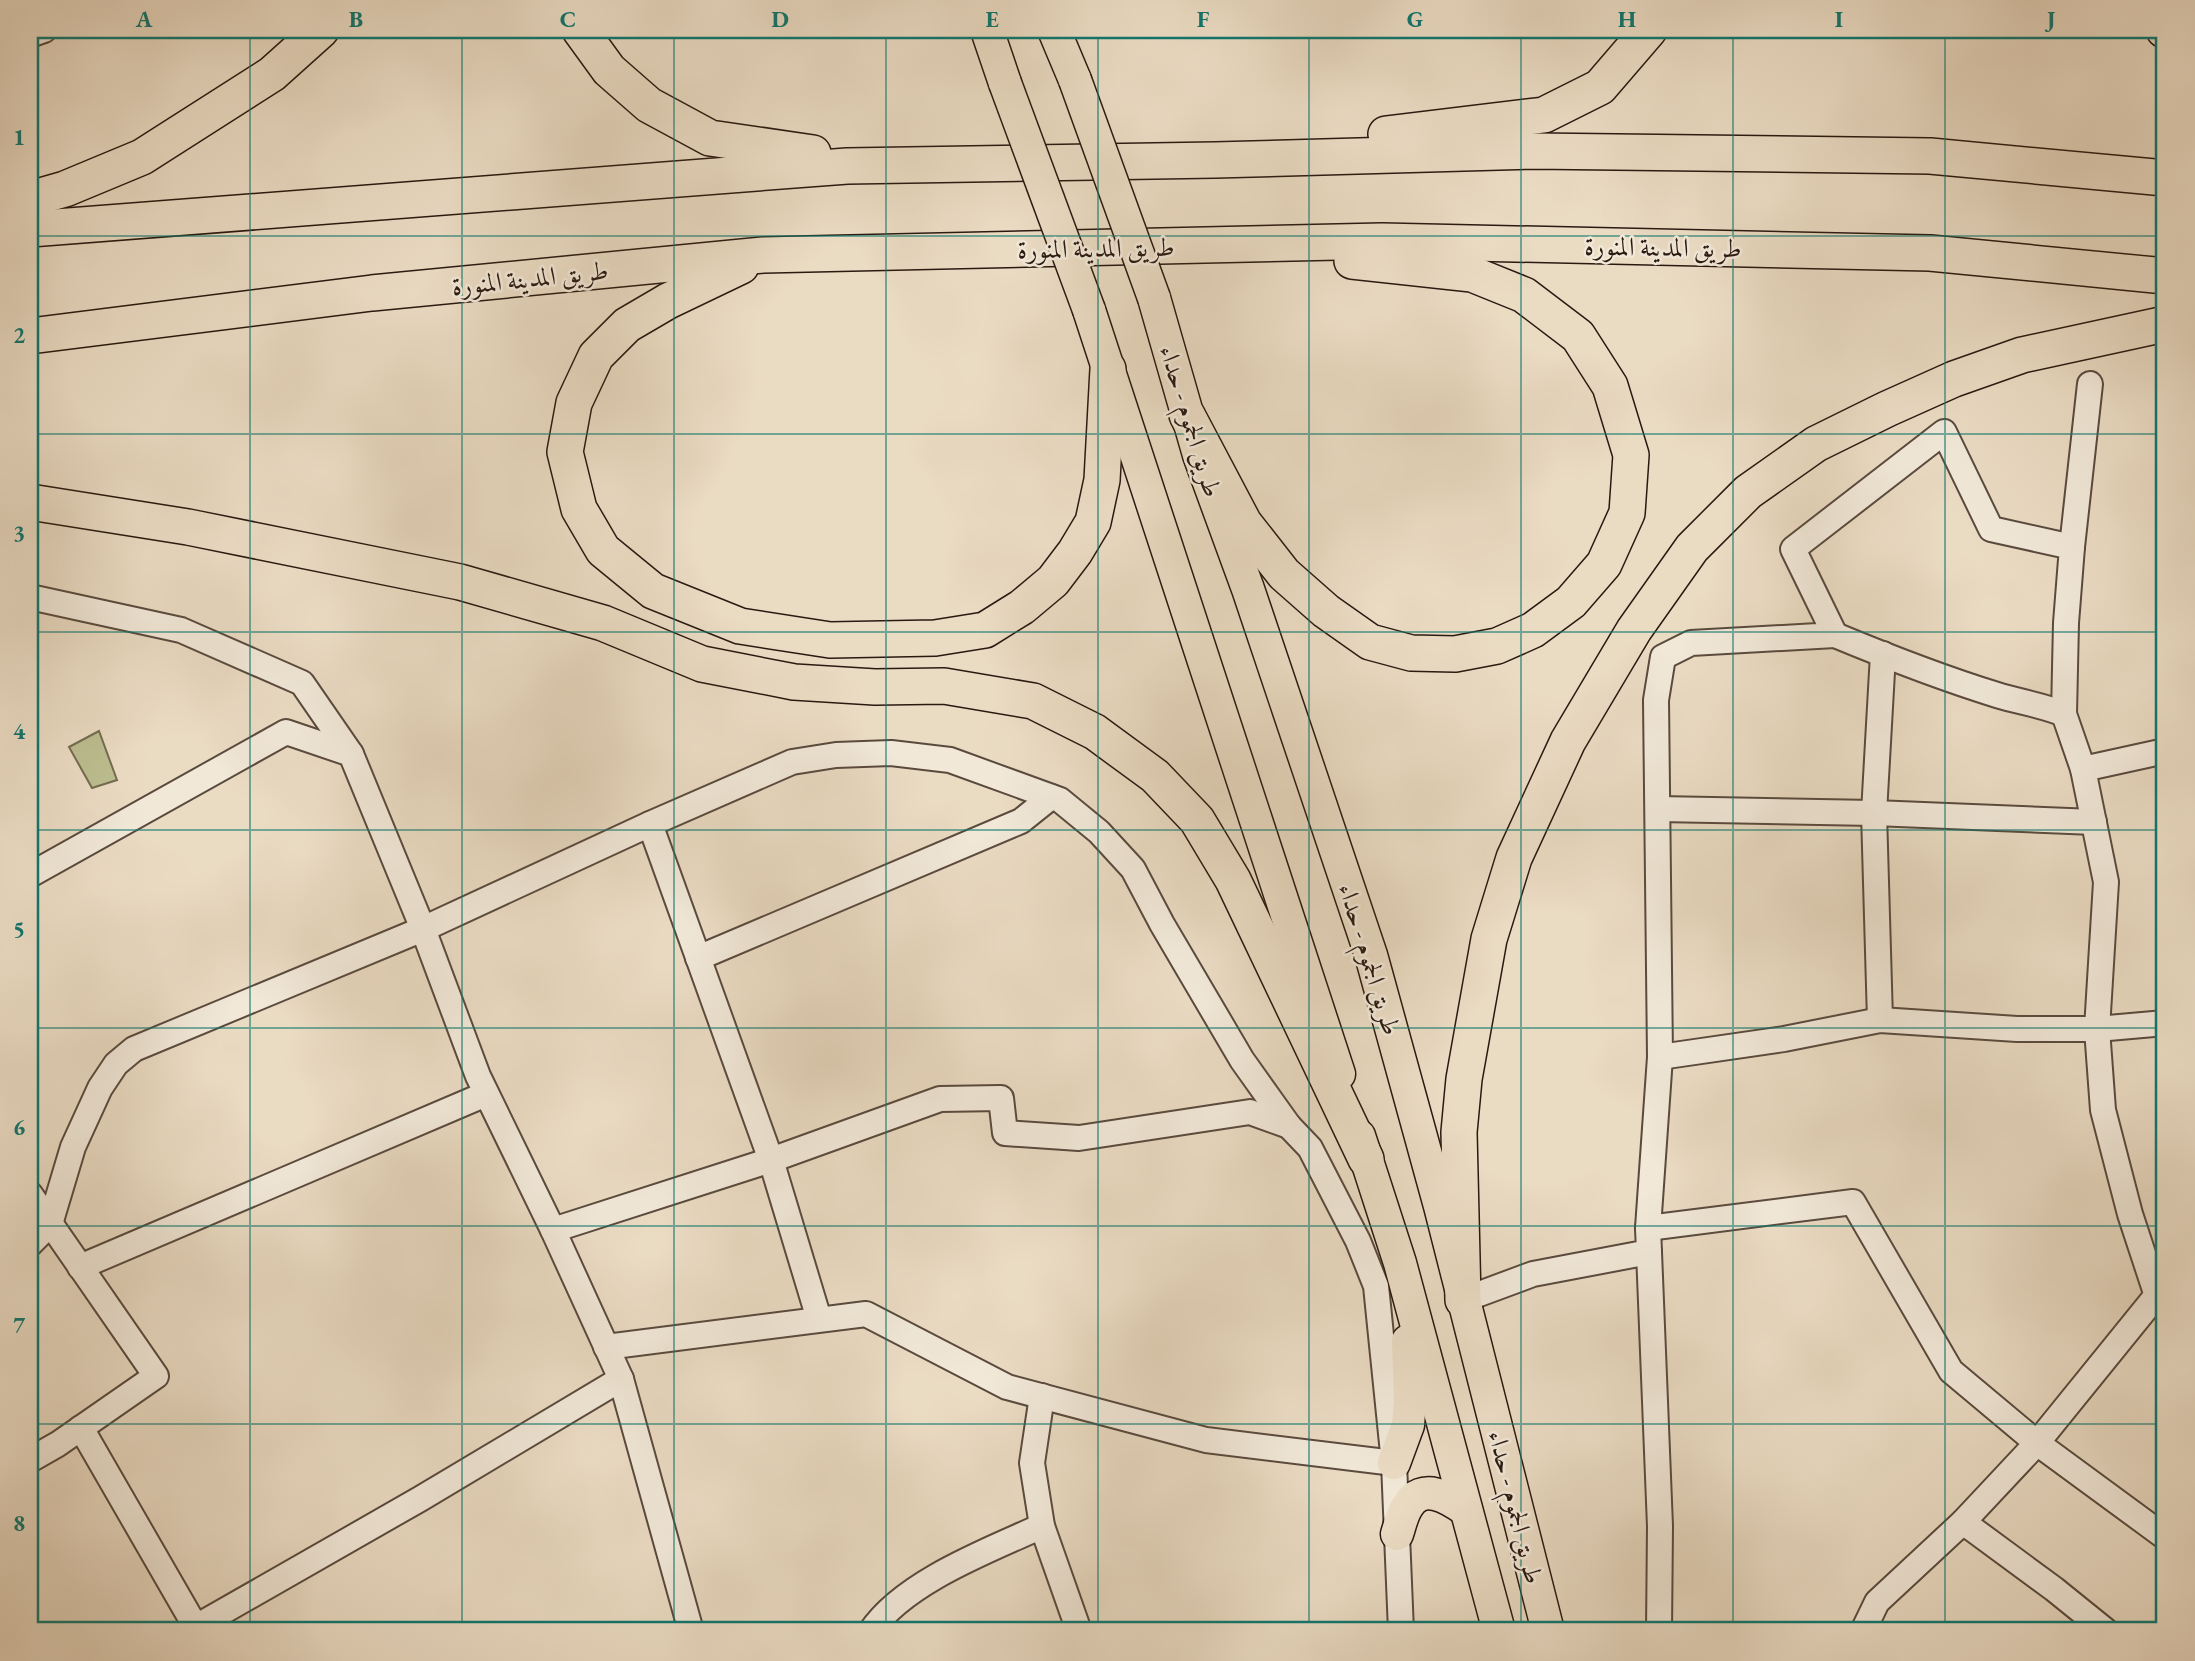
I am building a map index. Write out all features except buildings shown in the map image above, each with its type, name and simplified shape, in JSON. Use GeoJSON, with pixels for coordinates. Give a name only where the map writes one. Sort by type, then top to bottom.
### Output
{"type":"FeatureCollection","features":[{"type":"Feature","properties":{"kind":"highway"},"geometry":{"type":"LineString","coordinates":[[30,198],[65,190],[142,157],[272,74],[321,30]]}},
{"type":"Feature","properties":{"kind":"highway"},"geometry":{"type":"LineString","coordinates":[[580,30],[609,70],[649,106],[709,138],[785,150],[917,164]]}},
{"type":"Feature","properties":{"kind":"highway"},"geometry":{"type":"LineString","coordinates":[[1145,161],[1544,115],[1600,87],[1649,30]]}},
{"type":"Feature","properties":{"kind":"highway"},"geometry":{"type":"LineString","coordinates":[[30,229],[847,166],[917,164],[1145,161],[1534,150],[1930,156],[2165,178]]}},
{"type":"Feature","properties":{"kind":"highway","name":"طريق المدينة المنورة"},"geometry":{"type":"LineString","coordinates":[[30,337],[372,293],[763,255],[1382,241],[1930,253],[2165,276]]}},
{"type":"Feature","properties":{"kind":"highway"},"geometry":{"type":"LineString","coordinates":[[1187,415],[1244,523],[1284,574],[1325,611],[1370,642],[1410,653],[1455,654],[1497,646],[1533,630],[1571,602],[1604,564],[1627,513],[1631,455],[1611,386],[1577,336],[1524,295],[1472,274],[1217,245]]}},
{"type":"Feature","properties":{"kind":"highway"},"geometry":{"type":"LineString","coordinates":[[763,255],[668,301],[619,332],[596,356],[574,403],[565,452],[579,509],[603,550],[653,591],[740,626],[830,640],[935,638],[985,630],[1022,607],[1053,581],[1093,522],[1102,480],[1108,369]]}},
{"type":"Feature","properties":{"kind":"highway"},"geometry":{"type":"LineString","coordinates":[[1463,1300],[1459,1132],[1464,1079],[1489,939],[1514,858],[1569,741],[1634,631],[1692,548],[1748,492],[1816,444],[1887,409],[1954,379],[2022,355],[2165,324]]}},
{"type":"Feature","properties":{"kind":"highway"},"geometry":{"type":"LineString","coordinates":[[30,502],[188,527],[460,582],[603,623],[702,664],[793,682],[875,687],[944,686],[1033,701],[1096,732],[1155,776],[1197,820],[1233,880],[1366,1159]]}},
{"type":"Feature","properties":{"kind":"main road","name":"طريق الجموم - حداء"},"geometry":{"type":"LineString","coordinates":[[987,30],[1089,310],[1366,1159],[1405,1284],[1499,1631]]}},
{"type":"Feature","properties":{"kind":"main road","name":"طريق الجموم - حداء"},"geometry":{"type":"LineString","coordinates":[[1054,30],[1075,80],[1154,298],[1199,455],[1248,589],[1371,955],[1436,1193],[1548,1631]]}},
{"type":"Feature","properties":{"kind":"main road"},"geometry":{"type":"LineString","coordinates":[[1394,1463],[1408,1425],[1409,1413],[1405,1284]]}},
{"type":"Feature","properties":{"kind":"main road"},"geometry":{"type":"LineString","coordinates":[[1397,1534],[1407,1505],[1420,1496],[1441,1494],[1466,1510]]}},
{"type":"Feature","properties":{"kind":"street"},"geometry":{"type":"LineString","coordinates":[[30,35],[44,30]]}},
{"type":"Feature","properties":{"kind":"street"},"geometry":{"type":"LineString","coordinates":[[1863,1631],[1877,1602],[1963,1522],[2037,1443],[2161,1291],[2130,1214],[2104,1110],[2097,1029],[2106,882],[2083,769],[2064,714],[2066,623],[2090,384]]}},
{"type":"Feature","properties":{"kind":"street"},"geometry":{"type":"LineString","coordinates":[[1835,635],[1793,549],[1944,432],[1991,529],[2072,547]]}},
{"type":"Feature","properties":{"kind":"street"},"geometry":{"type":"LineString","coordinates":[[30,597],[181,630],[302,683],[351,754],[423,929],[478,1076],[621,1379],[691,1631]]}},
{"type":"Feature","properties":{"kind":"street"},"geometry":{"type":"LineString","coordinates":[[1659,1631],[1660,1526],[1649,1240],[1660,1057],[1656,700],[1663,657],[1691,643],[1835,635],[1997,695],[2042,705],[2064,714]]}},
{"type":"Feature","properties":{"kind":"street"},"geometry":{"type":"LineString","coordinates":[[1880,1020],[1874,813],[1883,654]]}},
{"type":"Feature","properties":{"kind":"street"},"geometry":{"type":"LineString","coordinates":[[30,875],[286,732],[351,754]]}},
{"type":"Feature","properties":{"kind":"street"},"geometry":{"type":"LineString","coordinates":[[2083,769],[2165,751]]}},
{"type":"Feature","properties":{"kind":"street"},"geometry":{"type":"LineString","coordinates":[[30,1244],[50,1224],[73,1147],[100,1088],[116,1064],[135,1049],[423,929],[792,762],[836,755],[891,753],[950,760],[1060,800],[1099,832],[1133,869],[1242,1060],[1289,1126],[1310,1148],[1358,1241],[1376,1286],[1394,1463],[1401,1631]]}},
{"type":"Feature","properties":{"kind":"street"},"geometry":{"type":"LineString","coordinates":[[698,958],[1021,821],[1051,797]]}},
{"type":"Feature","properties":{"kind":"street"},"geometry":{"type":"LineString","coordinates":[[1658,809],[1874,813],[2094,822]]}},
{"type":"Feature","properties":{"kind":"street"},"geometry":{"type":"LineString","coordinates":[[650,824],[771,1160],[819,1320]]}},
{"type":"Feature","properties":{"kind":"street"},"geometry":{"type":"LineString","coordinates":[[1660,1057],[1784,1039],[1880,1020],[2017,1029],[2097,1029],[2165,1023]]}},
{"type":"Feature","properties":{"kind":"street"},"geometry":{"type":"LineString","coordinates":[[80,1267],[486,1094]]}},
{"type":"Feature","properties":{"kind":"street"},"geometry":{"type":"LineString","coordinates":[[552,1230],[771,1160],[940,1099],[1001,1098],[1005,1133],[1079,1138],[1250,1112],[1289,1126]]}},
{"type":"Feature","properties":{"kind":"street"},"geometry":{"type":"LineString","coordinates":[[30,1194],[156,1376],[58,1444],[30,1460]]}},
{"type":"Feature","properties":{"kind":"street"},"geometry":{"type":"LineString","coordinates":[[1463,1300],[1532,1274],[1649,1240],[1853,1202],[1951,1371],[2037,1443],[2165,1537]]}},
{"type":"Feature","properties":{"kind":"street"},"geometry":{"type":"LineString","coordinates":[[606,1347],[866,1314],[1007,1387],[1206,1440],[1394,1463]]}},
{"type":"Feature","properties":{"kind":"street"},"geometry":{"type":"LineString","coordinates":[[81,1428],[194,1630],[621,1379]]}},
{"type":"Feature","properties":{"kind":"street"},"geometry":{"type":"LineString","coordinates":[[1042,1396],[1032,1463],[1042,1526],[1079,1631]]}},
{"type":"Feature","properties":{"kind":"street"},"geometry":{"type":"LineString","coordinates":[[1963,1522],[2054,1589],[2105,1631]]}},
{"type":"Feature","properties":{"kind":"street"},"geometry":{"type":"LineString","coordinates":[[871,1631],[879,1619],[942,1573],[1042,1526]]}},
{"type":"Feature","properties":{"kind":"green space"},"geometry":{"type":"Polygon","coordinates":[[[99,731],[117,780],[92,788],[69,747],[99,731]]]}}]}
